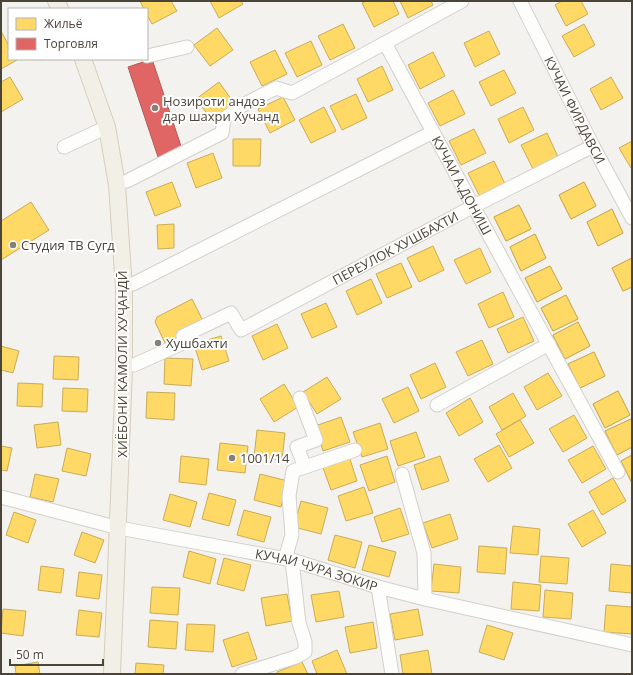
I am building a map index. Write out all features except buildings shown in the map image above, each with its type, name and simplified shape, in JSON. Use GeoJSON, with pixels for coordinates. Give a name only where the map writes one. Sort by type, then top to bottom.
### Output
{"type":"FeatureCollection","features":[{"type":"Feature","properties":{"kind":"main road","name":"ХИЁБОНИ КАМОЛИ ХУҶАНДӢ"},"geometry":{"type":"LineString","coordinates":[[83,60],[107,127],[118,185],[124,289],[121,674]]}},
{"type":"Feature","properties":{"kind":"main road","name":"ХИЁБОНИ КАМОЛИ ХУҶАНДӢ"},"geometry":{"type":"LineString","coordinates":[[94,60],[113,117],[127,180],[133,284],[134,365],[112,674]]}},
{"type":"Feature","properties":{"kind":"street"},"geometry":{"type":"LineString","coordinates":[[127,180],[222,133],[224,119],[243,105],[276,88],[292,93],[462,1]]}},
{"type":"Feature","properties":{"kind":"street","name":"КУЧАИ ФИРДАВСИ"},"geometry":{"type":"LineString","coordinates":[[520,1],[593,146],[632,218]]}},
{"type":"Feature","properties":{"kind":"street"},"geometry":{"type":"LineString","coordinates":[[385,43],[433,132]]}},
{"type":"Feature","properties":{"kind":"street"},"geometry":{"type":"LineString","coordinates":[[148,56],[187,47]]}},
{"type":"Feature","properties":{"kind":"street"},"geometry":{"type":"LineString","coordinates":[[64,147],[107,127]]}},
{"type":"Feature","properties":{"kind":"street","name":"КУЧАИ А.ДОНИШ"},"geometry":{"type":"LineString","coordinates":[[133,284],[433,132],[618,472]]}},
{"type":"Feature","properties":{"kind":"street","name":"ПЕРЕУЛОК ХУШБАХТИ"},"geometry":{"type":"LineString","coordinates":[[134,365],[185,342],[183,336],[231,312],[240,330],[474,206],[593,146]]}},
{"type":"Feature","properties":{"kind":"street"},"geometry":{"type":"LineString","coordinates":[[437,405],[549,344]]}},
{"type":"Feature","properties":{"kind":"street"},"geometry":{"type":"LineString","coordinates":[[300,398],[316,440],[297,447],[305,467]]}},
{"type":"Feature","properties":{"kind":"street"},"geometry":{"type":"LineString","coordinates":[[242,674],[296,657],[305,652],[305,642],[299,624],[289,559],[292,535],[289,496],[293,471],[354,450]]}},
{"type":"Feature","properties":{"kind":"street"},"geometry":{"type":"LineString","coordinates":[[402,474],[424,553],[425,599]]}},
{"type":"Feature","properties":{"kind":"street","name":"КУЧАИ ЧУРА ЗОКИР"},"geometry":{"type":"LineString","coordinates":[[1,497],[123,529],[289,559],[378,587],[425,599],[632,645]]}},
{"type":"Feature","properties":{"kind":"street"},"geometry":{"type":"LineString","coordinates":[[378,587],[392,674]]}},
{"type":"Feature","properties":{"kind":"place","name":"Нозироти андоз дар шахри Хучанд"},"geometry":{"type":"Point","coordinates":[155,108]}},
{"type":"Feature","properties":{"kind":"place","name":"Студия ТВ Сугд"},"geometry":{"type":"Point","coordinates":[13,245]}},
{"type":"Feature","properties":{"kind":"place","name":"Хушбахти"},"geometry":{"type":"Point","coordinates":[158,343]}},
{"type":"Feature","properties":{"kind":"place","name":"1001/14"},"geometry":{"type":"Point","coordinates":[232,458]}}]}
